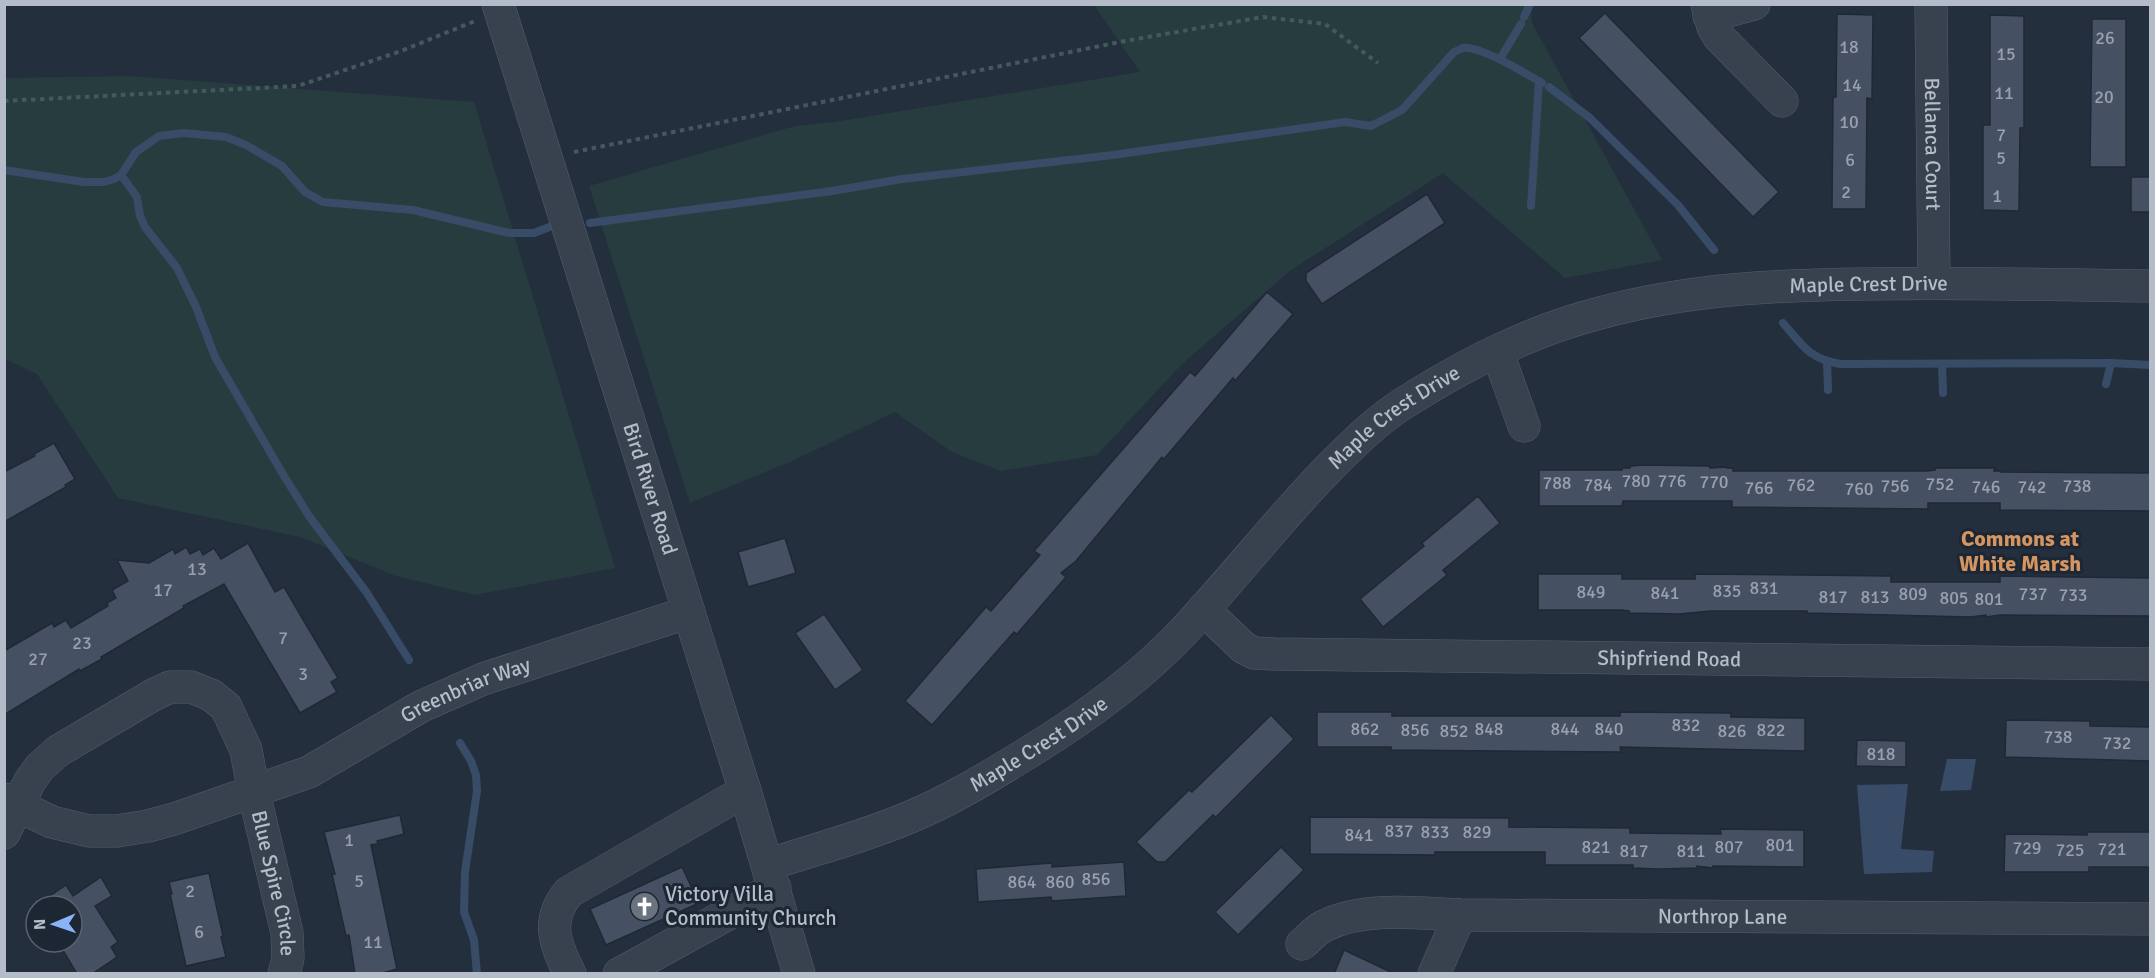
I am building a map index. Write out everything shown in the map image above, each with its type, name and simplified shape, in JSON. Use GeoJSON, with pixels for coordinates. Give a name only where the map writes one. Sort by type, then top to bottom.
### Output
{"type":"FeatureCollection","features":[{"type":"Feature","properties":{"kind":"street"},"geometry":{"type":"LineString","coordinates":[[1754,4],[1708,10],[1719,37],[1782,101]]}},
{"type":"Feature","properties":{"kind":"street","name":"Bellanca Court"},"geometry":{"type":"LineString","coordinates":[[1931,4],[1934,283]]}},
{"type":"Feature","properties":{"kind":"street","name":"Bird River Road"},"geometry":{"type":"LineString","coordinates":[[506,7],[547,158],[745,791],[799,974]]}},
{"type":"Feature","properties":{"kind":"street","name":"Maple Crest Drive"},"geometry":{"type":"LineString","coordinates":[[619,974],[771,877],[906,819],[975,785],[1074,724],[1145,668],[1180,635],[1297,500],[1354,442],[1397,407],[1468,365],[1497,351],[1535,334],[1599,313],[1655,300],[1721,290],[1778,285],[1934,283],[2151,286]]}},
{"type":"Feature","properties":{"kind":"street"},"geometry":{"type":"LineString","coordinates":[[1497,351],[1524,426]]}},
{"type":"Feature","properties":{"kind":"street","name":"Shipfriend Road"},"geometry":{"type":"LineString","coordinates":[[1203,609],[1244,648],[1254,653],[2151,664]]}},
{"type":"Feature","properties":{"kind":"street","name":"Greenbriar Way"},"geometry":{"type":"LineString","coordinates":[[254,793],[246,750],[226,707],[211,694],[191,687],[170,687],[58,751],[40,766],[9,813],[89,831],[117,831],[174,819],[254,793],[309,772],[420,707],[483,679],[689,612]]}},
{"type":"Feature","properties":{"kind":"street"},"geometry":{"type":"LineString","coordinates":[[570,974],[559,952],[554,921],[558,905],[569,892],[745,791]]}},
{"type":"Feature","properties":{"kind":"street","name":"Blue Spire Circle"},"geometry":{"type":"LineString","coordinates":[[254,793],[287,933],[288,958],[284,974]]}},
{"type":"Feature","properties":{"kind":"street","name":"Northrop Lane"},"geometry":{"type":"LineString","coordinates":[[1302,944],[1322,927],[1340,920],[1395,912],[1460,915],[2151,919]]}},
{"type":"Feature","properties":{"kind":"street"},"geometry":{"type":"LineString","coordinates":[[1434,974],[1460,915]]}},
{"type":"Feature","properties":{"kind":"path"},"geometry":{"type":"LineString","coordinates":[[4,102],[298,86],[401,51],[506,7]]}},
{"type":"Feature","properties":{"kind":"path"},"geometry":{"type":"LineString","coordinates":[[547,158],[1125,41],[1263,17],[1325,24],[1378,63]]}},
{"type":"Feature","properties":{"kind":"green space"},"geometry":{"type":"Polygon","coordinates":[[[1094,5],[1531,5],[1532,23],[1662,260],[1565,278],[1443,173],[1291,270],[1182,364],[1097,455],[1001,471],[952,452],[895,412],[792,461],[690,503],[589,186],[795,126],[834,122],[1140,72],[1094,5]]]}},
{"type":"Feature","properties":{"kind":"green space"},"geometry":{"type":"Polygon","coordinates":[[[129,76],[474,102],[615,568],[475,595],[396,576],[300,537],[118,498],[37,374],[5,359],[4,78],[129,76]]]}},
{"type":"Feature","properties":{"kind":"water"},"geometry":{"type":"Polygon","coordinates":[[[1947,759],[1976,759],[1971,790],[1940,791],[1947,759]]]}},
{"type":"Feature","properties":{"kind":"water"},"geometry":{"type":"Polygon","coordinates":[[[1908,784],[1901,849],[1934,851],[1932,872],[1864,874],[1857,785],[1908,784]]]}},
{"type":"Feature","properties":{"kind":"building"},"geometry":{"type":"Polygon","coordinates":[[[1605,13],[1779,192],[1753,217],[1579,38],[1605,13]]]}},
{"type":"Feature","properties":{"kind":"building"},"geometry":{"type":"Polygon","coordinates":[[[1837,14],[1873,15],[1872,99],[1867,98],[1866,209],[1832,209],[1833,97],[1836,97],[1837,14]]]}},
{"type":"Feature","properties":{"kind":"building"},"geometry":{"type":"Polygon","coordinates":[[[1990,15],[2024,16],[2024,128],[2020,128],[2019,211],[1983,210],[1983,125],[1990,125],[1990,15]]]}},
{"type":"Feature","properties":{"kind":"building"},"geometry":{"type":"Polygon","coordinates":[[[2092,19],[2126,19],[2126,167],[2090,167],[2092,19]]]}},
{"type":"Feature","properties":{"kind":"building"},"geometry":{"type":"Polygon","coordinates":[[[2131,177],[2151,177],[2151,212],[2131,212],[2131,177]]]}},
{"type":"Feature","properties":{"kind":"building"},"geometry":{"type":"Polygon","coordinates":[[[1427,194],[1445,223],[1322,304],[1306,281],[1306,273],[1427,194]]]}},
{"type":"Feature","properties":{"kind":"building"},"geometry":{"type":"Polygon","coordinates":[[[1267,292],[1293,314],[1235,381],[1233,378],[1164,459],[1162,457],[1076,561],[1061,573],[1066,577],[1017,634],[1014,632],[932,725],[905,701],[986,607],[991,611],[1040,555],[1034,551],[1190,372],[1195,376],[1267,292]]]}},
{"type":"Feature","properties":{"kind":"building"},"geometry":{"type":"Polygon","coordinates":[[[54,443],[75,479],[65,485],[66,487],[4,522],[4,472],[54,443]]]}},
{"type":"Feature","properties":{"kind":"building"},"geometry":{"type":"Polygon","coordinates":[[[1630,466],[1727,467],[1733,468],[1733,471],[1928,471],[1935,470],[1935,468],[1995,468],[1994,471],[2001,472],[2151,473],[2151,511],[2000,510],[2000,503],[1928,503],[1928,509],[1732,507],[1732,501],[1623,501],[1622,506],[1539,506],[1539,470],[1622,470],[1630,466]]]}},
{"type":"Feature","properties":{"kind":"building"},"geometry":{"type":"Polygon","coordinates":[[[1478,496],[1500,523],[1443,570],[1447,575],[1383,627],[1360,599],[1424,546],[1422,543],[1478,496]]]}},
{"type":"Feature","properties":{"kind":"building"},"geometry":{"type":"Polygon","coordinates":[[[785,538],[796,573],[748,587],[738,552],[785,538]]]}},
{"type":"Feature","properties":{"kind":"building"},"geometry":{"type":"Polygon","coordinates":[[[248,543],[275,592],[284,587],[338,678],[331,682],[337,692],[300,713],[224,584],[183,606],[184,608],[101,657],[102,659],[80,671],[79,669],[4,715],[4,651],[52,623],[54,627],[66,620],[71,628],[108,606],[107,603],[116,598],[112,590],[128,581],[117,560],[149,563],[173,549],[175,554],[186,547],[190,554],[200,549],[203,555],[214,548],[221,559],[248,543]]]}},
{"type":"Feature","properties":{"kind":"building"},"geometry":{"type":"Polygon","coordinates":[[[1538,574],[1622,574],[1622,579],[1695,579],[1695,574],[1891,576],[1891,582],[2000,582],[2000,576],[2151,578],[2151,616],[2000,615],[1986,617],[1986,615],[1970,617],[1807,613],[1807,611],[1711,611],[1679,614],[1630,613],[1622,610],[1538,610],[1538,574]]]}},
{"type":"Feature","properties":{"kind":"building"},"geometry":{"type":"Polygon","coordinates":[[[824,614],[863,670],[835,690],[795,633],[824,614]]]}},
{"type":"Feature","properties":{"kind":"building"},"geometry":{"type":"Polygon","coordinates":[[[1317,712],[1392,712],[1392,716],[1620,716],[1620,712],[1731,713],[1731,717],[1805,718],[1805,751],[1620,747],[1621,752],[1317,747],[1317,712]]]}},
{"type":"Feature","properties":{"kind":"building"},"geometry":{"type":"Polygon","coordinates":[[[1271,715],[1294,739],[1216,817],[1213,815],[1165,862],[1157,862],[1136,842],[1189,790],[1192,792],[1271,715]]]}},
{"type":"Feature","properties":{"kind":"building"},"geometry":{"type":"Polygon","coordinates":[[[2006,720],[2090,721],[2090,726],[2151,727],[2151,761],[2005,757],[2006,720]]]}},
{"type":"Feature","properties":{"kind":"building"},"geometry":{"type":"Polygon","coordinates":[[[1857,740],[1906,741],[1906,767],[1856,766],[1857,740]]]}},
{"type":"Feature","properties":{"kind":"building"},"geometry":{"type":"Polygon","coordinates":[[[400,815],[404,834],[377,841],[378,844],[371,845],[397,969],[379,974],[355,974],[349,935],[346,936],[332,874],[335,874],[324,832],[400,815]]]}},
{"type":"Feature","properties":{"kind":"building"},"geometry":{"type":"Polygon","coordinates":[[[1310,817],[1509,818],[1509,827],[1630,828],[1630,833],[1721,834],[1720,829],[1804,830],[1804,867],[1713,866],[1713,868],[1697,866],[1697,868],[1658,869],[1633,868],[1633,865],[1545,865],[1545,852],[1435,852],[1435,855],[1310,854],[1310,817]]]}},
{"type":"Feature","properties":{"kind":"building"},"geometry":{"type":"Polygon","coordinates":[[[2087,832],[2151,832],[2151,867],[2089,867],[2089,872],[2004,872],[2005,834],[2087,835],[2087,832]]]}},
{"type":"Feature","properties":{"kind":"building"},"geometry":{"type":"Polygon","coordinates":[[[1281,847],[1304,870],[1238,935],[1215,912],[1281,847]]]}},
{"type":"Feature","properties":{"kind":"building"},"geometry":{"type":"Polygon","coordinates":[[[1124,862],[1126,896],[1052,901],[1051,897],[978,902],[976,869],[1052,863],[1052,867],[1124,862]]]}},
{"type":"Feature","properties":{"kind":"building","name":"Victory Villa Community Church"},"geometry":{"type":"Polygon","coordinates":[[[682,867],[699,903],[606,945],[590,909],[682,867]]]}},
{"type":"Feature","properties":{"kind":"building"},"geometry":{"type":"Polygon","coordinates":[[[209,873],[226,957],[186,966],[169,882],[209,873]]]}},
{"type":"Feature","properties":{"kind":"building"},"geometry":{"type":"Polygon","coordinates":[[[101,877],[112,896],[95,906],[118,942],[111,947],[117,957],[92,974],[77,974],[65,954],[84,954],[84,894],[76,894],[101,877]]]}},
{"type":"Feature","properties":{"kind":"building"},"geometry":{"type":"Polygon","coordinates":[[[66,885],[72,894],[53,894],[66,885]]]}},
{"type":"Feature","properties":{"kind":"building"},"geometry":{"type":"Polygon","coordinates":[[[1344,950],[1395,974],[1334,974],[1344,950]]]}},
{"type":"Feature","properties":{"kind":"waterway"},"geometry":{"type":"LineString","coordinates":[[1524,17],[1530,4]]}},
{"type":"Feature","properties":{"kind":"waterway"},"geometry":{"type":"LineString","coordinates":[[1500,59],[1521,24]]}},
{"type":"Feature","properties":{"kind":"waterway"},"geometry":{"type":"LineString","coordinates":[[590,223],[832,191],[902,179],[1113,155],[1345,122],[1371,126],[1402,110],[1454,52],[1463,48],[1491,55],[1542,83]]}},
{"type":"Feature","properties":{"kind":"waterway"},"geometry":{"type":"LineString","coordinates":[[1531,206],[1539,81]]}},
{"type":"Feature","properties":{"kind":"waterway"},"geometry":{"type":"LineString","coordinates":[[1549,87],[1590,118],[1678,205],[1714,250]]}},
{"type":"Feature","properties":{"kind":"waterway"},"geometry":{"type":"LineString","coordinates":[[4,170],[84,182],[104,182],[121,175],[136,152],[159,136],[184,133],[226,137],[246,145],[282,166],[305,192],[323,202],[413,210],[509,233],[534,233],[552,226]]}},
{"type":"Feature","properties":{"kind":"waterway"},"geometry":{"type":"LineString","coordinates":[[121,175],[137,197],[140,216],[145,227],[177,268],[196,307],[215,357],[281,471],[309,516],[367,593],[409,660]]}},
{"type":"Feature","properties":{"kind":"waterway"},"geometry":{"type":"LineString","coordinates":[[1783,323],[1807,350],[1820,358],[1840,364],[2111,363],[2150,365]]}},
{"type":"Feature","properties":{"kind":"waterway"},"geometry":{"type":"LineString","coordinates":[[1827,362],[1828,390]]}},
{"type":"Feature","properties":{"kind":"waterway"},"geometry":{"type":"LineString","coordinates":[[2106,384],[2111,363]]}},
{"type":"Feature","properties":{"kind":"waterway"},"geometry":{"type":"LineString","coordinates":[[1942,364],[1943,393]]}},
{"type":"Feature","properties":{"kind":"waterway"},"geometry":{"type":"LineString","coordinates":[[460,743],[476,775],[477,791],[465,872],[464,912],[474,940],[477,974]]}},
{"type":"Feature","properties":{"kind":"place","name":"Victory Villa Community Church"},"geometry":{"type":"Point","coordinates":[644,906]}},
{"type":"Feature","properties":{"kind":"district","name":"Commons at White Marsh"},"geometry":{"type":"Point","coordinates":[2020,550]}}]}
